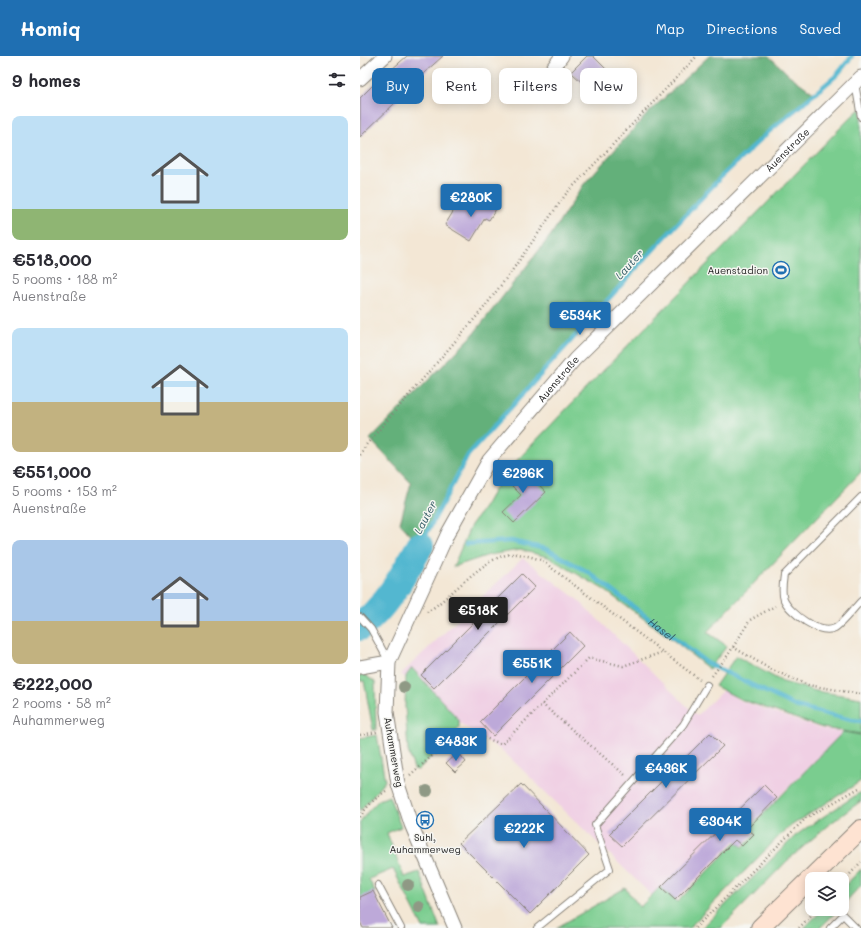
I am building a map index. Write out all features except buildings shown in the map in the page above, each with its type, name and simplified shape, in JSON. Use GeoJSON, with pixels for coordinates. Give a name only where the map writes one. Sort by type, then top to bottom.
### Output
{"type":"FeatureCollection","features":[{"type":"Feature","properties":{"kind":"main road"},"geometry":{"type":"LineString","coordinates":[[760,928],[861,829]]}},
{"type":"Feature","properties":{"kind":"street"},"geometry":{"type":"LineString","coordinates":[[360,79],[385,56]]}},
{"type":"Feature","properties":{"kind":"street"},"geometry":{"type":"LineString","coordinates":[[552,68],[562,56]]}},
{"type":"Feature","properties":{"kind":"street","name":"Auenstraße"},"geometry":{"type":"LineString","coordinates":[[389,662],[448,533],[490,460],[575,359],[858,80]]}},
{"type":"Feature","properties":{"kind":"street"},"geometry":{"type":"LineString","coordinates":[[360,667],[389,662]]}},
{"type":"Feature","properties":{"kind":"street","name":"Auhammerweg"},"geometry":{"type":"LineString","coordinates":[[389,662],[387,712],[398,784],[412,824],[455,928]]}},
{"type":"Feature","properties":{"kind":"lane"},"geometry":{"type":"LineString","coordinates":[[858,80],[861,116]]}},
{"type":"Feature","properties":{"kind":"lane"},"geometry":{"type":"LineString","coordinates":[[861,497],[784,575],[782,588],[784,600],[796,614],[810,625],[822,630],[835,628],[861,601]]}},
{"type":"Feature","properties":{"kind":"lane"},"geometry":{"type":"LineString","coordinates":[[361,618],[371,629],[389,662]]}},
{"type":"Feature","properties":{"kind":"lane"},"geometry":{"type":"LineString","coordinates":[[537,928],[610,869],[595,825],[683,725],[707,685]]}},
{"type":"Feature","properties":{"kind":"lane"},"geometry":{"type":"LineString","coordinates":[[378,885],[401,928]]}},
{"type":"Feature","properties":{"kind":"lane"},"geometry":{"type":"LineString","coordinates":[[830,928],[843,915],[856,928]]}},
{"type":"Feature","properties":{"kind":"path"},"geometry":{"type":"LineString","coordinates":[[360,455],[366,445],[483,309],[566,194],[697,56]]}},
{"type":"Feature","properties":{"kind":"path"},"geometry":{"type":"LineString","coordinates":[[407,625],[432,610],[490,561],[512,554],[527,555],[541,560],[707,685],[750,620],[784,600]]}},
{"type":"Feature","properties":{"kind":"path"},"geometry":{"type":"LineString","coordinates":[[733,647],[770,668],[808,685],[861,694]]}},
{"type":"Feature","properties":{"kind":"path"},"geometry":{"type":"LineString","coordinates":[[360,817],[379,796],[398,784],[462,730],[502,744],[589,658],[623,666],[663,652]]}},
{"type":"Feature","properties":{"kind":"path"},"geometry":{"type":"LineString","coordinates":[[542,704],[633,782]]}},
{"type":"Feature","properties":{"kind":"path"},"geometry":{"type":"LineString","coordinates":[[695,928],[806,818],[861,787]]}},
{"type":"Feature","properties":{"kind":"path"},"geometry":{"type":"LineString","coordinates":[[849,875],[861,862]]}},
{"type":"Feature","properties":{"kind":"path"},"geometry":{"type":"LineString","coordinates":[[799,928],[810,916]]}},
{"type":"Feature","properties":{"kind":"shaded area"},"geometry":{"type":"Polygon","coordinates":[[[523,558],[578,600],[697,716],[723,690],[739,700],[822,729],[843,732],[667,910],[504,752],[435,707],[401,674],[523,558]]]}},
{"type":"Feature","properties":{"kind":"green space"},"geometry":{"type":"Polygon","coordinates":[[[709,56],[769,56],[789,75],[815,94],[766,134],[721,177],[639,265],[468,455],[420,546],[400,523],[411,483],[370,439],[471,337],[551,235],[584,184],[649,112],[709,56]]]}},
{"type":"Feature","properties":{"kind":"green space","name":"Auenstadion"},"geometry":{"type":"Polygon","coordinates":[[[861,108],[861,472],[707,632],[727,646],[709,669],[677,643],[603,589],[548,557],[520,550],[489,555],[453,567],[471,525],[485,506],[502,476],[861,108]]]}},
{"type":"Feature","properties":{"kind":"green space"},"geometry":{"type":"Polygon","coordinates":[[[736,656],[783,682],[816,691],[861,698],[861,734],[823,728],[740,699],[715,686],[736,656]]]}},
{"type":"Feature","properties":{"kind":"green space"},"geometry":{"type":"Polygon","coordinates":[[[412,668],[459,720],[459,728],[455,733],[418,770],[414,769],[408,751],[405,706],[406,676],[412,668]]]}},
{"type":"Feature","properties":{"kind":"green space"},"geometry":{"type":"Polygon","coordinates":[[[360,675],[365,675],[375,682],[376,730],[373,730],[364,681],[360,681],[360,675]]]}},
{"type":"Feature","properties":{"kind":"green space"},"geometry":{"type":"Polygon","coordinates":[[[843,732],[861,735],[861,781],[786,829],[689,928],[556,928],[625,888],[640,907],[660,887],[677,902],[736,842],[743,847],[756,834],[750,828],[843,732]]]}},
{"type":"Feature","properties":{"kind":"green space"},"geometry":{"type":"Polygon","coordinates":[[[377,735],[385,781],[360,811],[360,738],[377,735]]]}},
{"type":"Feature","properties":{"kind":"green space"},"geometry":{"type":"Polygon","coordinates":[[[861,792],[861,801],[827,826],[787,861],[721,928],[702,928],[794,837],[861,792]]]}},
{"type":"Feature","properties":{"kind":"green space"},"geometry":{"type":"Polygon","coordinates":[[[389,796],[401,827],[387,833],[404,877],[419,872],[440,928],[423,928],[393,869],[369,879],[375,892],[360,900],[360,823],[369,810],[379,800],[389,796]]]}},
{"type":"Feature","properties":{"kind":"green space"},"geometry":{"type":"Polygon","coordinates":[[[861,869],[861,885],[849,898],[849,882],[861,869]]]}},
{"type":"Feature","properties":{"kind":"green space"},"geometry":{"type":"Polygon","coordinates":[[[816,916],[832,916],[820,928],[804,928],[816,916]]]}},
{"type":"Feature","properties":{"kind":"waterway","name":"Lauter"},"geometry":{"type":"LineString","coordinates":[[420,546],[468,455],[639,265],[721,177],[766,134],[837,75],[852,56]]}},
{"type":"Feature","properties":{"kind":"waterway","name":"Hasel"},"geometry":{"type":"LineString","coordinates":[[466,544],[511,541],[546,549],[588,572],[707,663],[795,706],[851,720],[861,721]]}},
{"type":"Feature","properties":{"kind":"waterway","name":"Hasel"},"geometry":{"type":"LineString","coordinates":[[360,627],[370,619],[386,600],[401,579],[420,546]]}},
{"type":"Feature","properties":{"kind":"place","name":"Auenstadion"},"geometry":{"type":"Point","coordinates":[781,270]}},
{"type":"Feature","properties":{"kind":"place","name":"Suhl, Auhammerweg"},"geometry":{"type":"Point","coordinates":[425,820]}}]}
